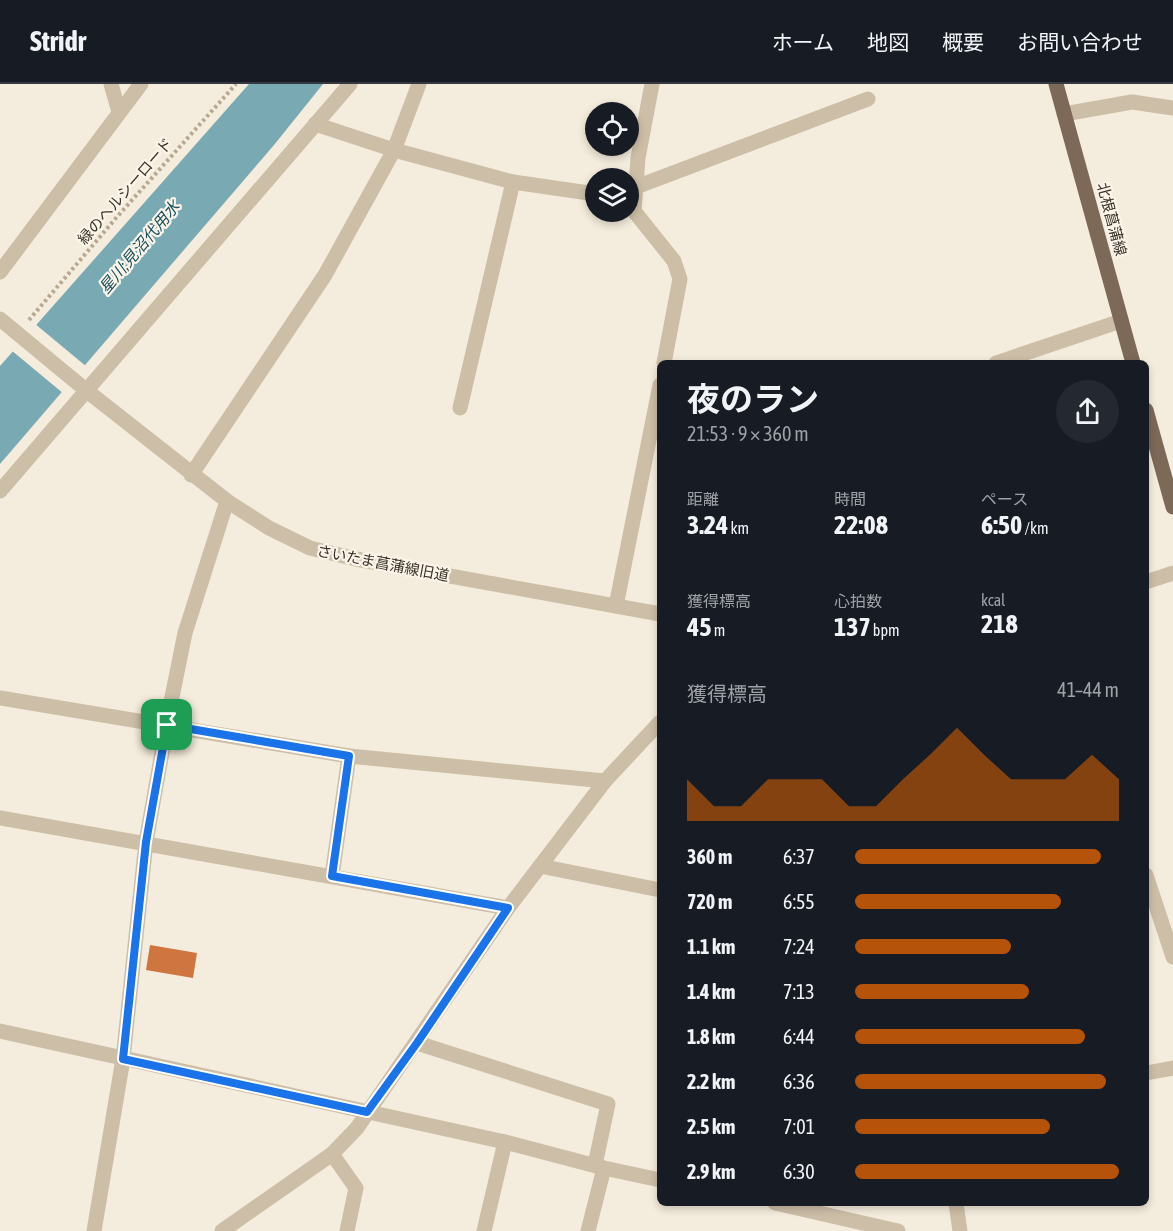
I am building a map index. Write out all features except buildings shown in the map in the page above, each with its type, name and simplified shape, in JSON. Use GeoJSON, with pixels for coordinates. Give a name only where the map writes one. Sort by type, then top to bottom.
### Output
{"type":"FeatureCollection","features":[{"type":"Feature","properties":{"kind":"main road","name":"北根菖蒲線"},"geometry":{"type":"LineString","coordinates":[[1056,84],[1132,360]]}},
{"type":"Feature","properties":{"kind":"main road"},"geometry":{"type":"LineString","coordinates":[[1149,421],[1173,507]]}},
{"type":"Feature","properties":{"kind":"street"},"geometry":{"type":"LineString","coordinates":[[111,84],[119,112]]}},
{"type":"Feature","properties":{"kind":"street"},"geometry":{"type":"LineString","coordinates":[[0,272],[141,84]]}},
{"type":"Feature","properties":{"kind":"street"},"geometry":{"type":"LineString","coordinates":[[0,491],[82,387],[350,84]]}},
{"type":"Feature","properties":{"kind":"street"},"geometry":{"type":"LineString","coordinates":[[191,475],[325,275],[394,150],[419,84]]}},
{"type":"Feature","properties":{"kind":"street"},"geometry":{"type":"LineString","coordinates":[[637,168],[652,84]]}},
{"type":"Feature","properties":{"kind":"street"},"geometry":{"type":"LineString","coordinates":[[639,193],[868,99]]}},
{"type":"Feature","properties":{"kind":"street"},"geometry":{"type":"LineString","coordinates":[[1064,114],[1132,102],[1173,108]]}},
{"type":"Feature","properties":{"kind":"street"},"geometry":{"type":"LineString","coordinates":[[315,124],[394,150],[513,182],[585,192]]}},
{"type":"Feature","properties":{"kind":"street"},"geometry":{"type":"LineString","coordinates":[[460,408],[513,182]]}},
{"type":"Feature","properties":{"kind":"street"},"geometry":{"type":"LineString","coordinates":[[639,217],[674,261],[680,279],[665,360]]}},
{"type":"Feature","properties":{"kind":"street","name":"さいたま菖蒲線旧道"},"geometry":{"type":"LineString","coordinates":[[0,319],[191,475],[269,528],[310,548],[356,559],[657,613]]}},
{"type":"Feature","properties":{"kind":"street"},"geometry":{"type":"LineString","coordinates":[[1005,360],[1121,321]]}},
{"type":"Feature","properties":{"kind":"street"},"geometry":{"type":"LineString","coordinates":[[616,606],[657,400]]}},
{"type":"Feature","properties":{"kind":"street"},"geometry":{"type":"LineString","coordinates":[[94,1231],[123,1059],[146,842],[167,725],[186,633],[227,501]]}},
{"type":"Feature","properties":{"kind":"street"},"geometry":{"type":"LineString","coordinates":[[1149,581],[1173,573]]}},
{"type":"Feature","properties":{"kind":"street"},"geometry":{"type":"LineString","coordinates":[[0,698],[349,756],[605,781]]}},
{"type":"Feature","properties":{"kind":"street"},"geometry":{"type":"LineString","coordinates":[[222,1231],[332,1154],[357,1128],[508,908],[605,781],[657,725]]}},
{"type":"Feature","properties":{"kind":"street"},"geometry":{"type":"LineString","coordinates":[[332,876],[349,756]]}},
{"type":"Feature","properties":{"kind":"street"},"geometry":{"type":"LineString","coordinates":[[0,818],[146,842],[508,908]]}},
{"type":"Feature","properties":{"kind":"street"},"geometry":{"type":"LineString","coordinates":[[540,866],[657,889]]}},
{"type":"Feature","properties":{"kind":"street"},"geometry":{"type":"LineString","coordinates":[[1149,884],[1173,957]]}},
{"type":"Feature","properties":{"kind":"street"},"geometry":{"type":"LineString","coordinates":[[0,1031],[505,1142],[599,1167],[657,1179]]}},
{"type":"Feature","properties":{"kind":"street"},"geometry":{"type":"LineString","coordinates":[[417,1043],[608,1104],[588,1231]]}},
{"type":"Feature","properties":{"kind":"street"},"geometry":{"type":"LineString","coordinates":[[1149,1072],[1173,1068]]}},
{"type":"Feature","properties":{"kind":"street"},"geometry":{"type":"LineString","coordinates":[[484,1231],[505,1142]]}},
{"type":"Feature","properties":{"kind":"street"},"geometry":{"type":"LineString","coordinates":[[332,1154],[356,1188],[347,1231]]}},
{"type":"Feature","properties":{"kind":"street"},"geometry":{"type":"LineString","coordinates":[[788,1206],[898,1231]]}},
{"type":"Feature","properties":{"kind":"street"},"geometry":{"type":"LineString","coordinates":[[956,1206],[960,1231]]}},
{"type":"Feature","properties":{"kind":"path","name":"緑のヘルシーロード"},"geometry":{"type":"LineString","coordinates":[[34,315],[116,218],[236,84]]}},
{"type":"Feature","properties":{"kind":"water","name":"星川;見沼代用水"},"geometry":{"type":"Polygon","coordinates":[[[249,84],[323,84],[274,145],[0,464],[0,366],[249,84]]]}},
{"type":"Feature","properties":{"kind":"pier"},"geometry":{"type":"Polygon","coordinates":[[[34,323],[87,367],[64,394],[11,350],[34,323]]]}},
{"type":"Feature","properties":{"kind":"route"},"geometry":{"type":"LineString","coordinates":[[167,725],[349,756],[332,876],[508,908],[417,1043],[367,1112],[123,1059],[146,842],[167,725]]}}]}
